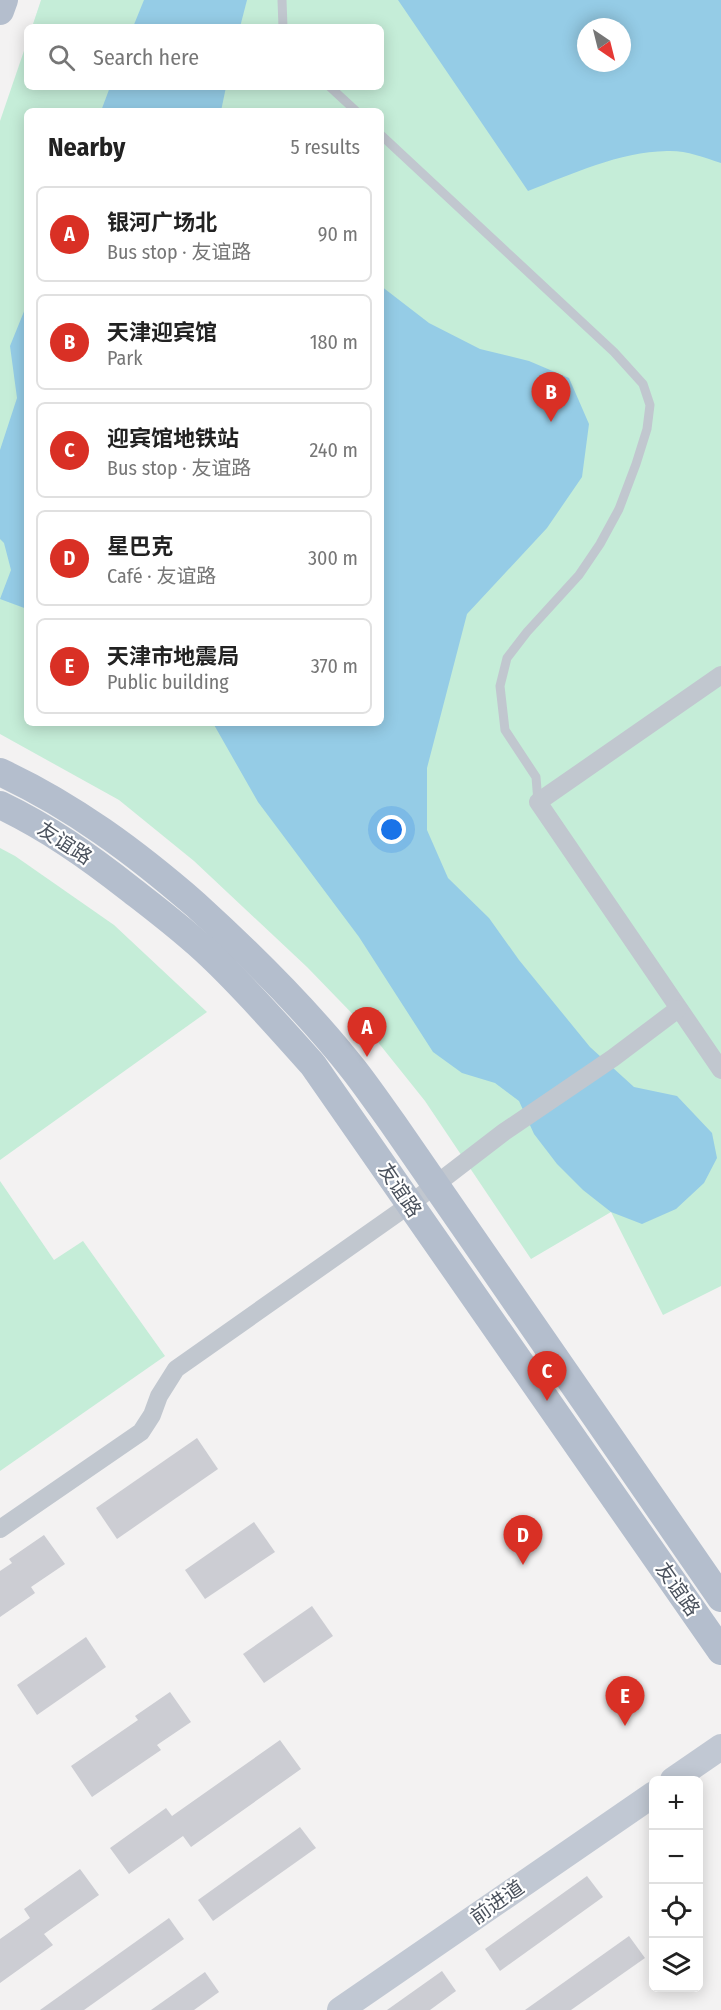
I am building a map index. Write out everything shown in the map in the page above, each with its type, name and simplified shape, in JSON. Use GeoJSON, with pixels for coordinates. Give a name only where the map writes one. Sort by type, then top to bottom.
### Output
{"type":"FeatureCollection","features":[{"type":"Feature","properties":{"kind":"main road"},"geometry":{"type":"LineString","coordinates":[[0,11],[4,0]]}},
{"type":"Feature","properties":{"kind":"main road","name":"友谊路"},"geometry":{"type":"LineString","coordinates":[[0,772],[66,806],[110,835],[171,884],[244,948],[320,1030],[353,1069],[436,1185],[721,1598]]}},
{"type":"Feature","properties":{"kind":"main road","name":"友谊路"},"geometry":{"type":"LineString","coordinates":[[0,805],[51,832],[82,852],[210,955],[313,1065],[721,1651]]}},
{"type":"Feature","properties":{"kind":"street"},"geometry":{"type":"LineString","coordinates":[[721,675],[538,802],[721,1070]]}},
{"type":"Feature","properties":{"kind":"street"},"geometry":{"type":"LineString","coordinates":[[0,1529],[141,1432],[152,1415],[159,1395],[176,1369],[409,1205],[504,1132],[613,1058],[678,1009]]}},
{"type":"Feature","properties":{"kind":"street"},"geometry":{"type":"LineString","coordinates":[[679,1776],[721,1747]]}},
{"type":"Feature","properties":{"kind":"street"},"geometry":{"type":"LineString","coordinates":[[701,1776],[721,1762]]}},
{"type":"Feature","properties":{"kind":"street","name":"前进道"},"geometry":{"type":"LineString","coordinates":[[340,2010],[649,1797]]}},
{"type":"Feature","properties":{"kind":"street","name":"前进道"},"geometry":{"type":"LineString","coordinates":[[362,2010],[649,1812]]}},
{"type":"Feature","properties":{"kind":"lane"},"geometry":{"type":"LineString","coordinates":[[282,0],[283,24]]}},
{"type":"Feature","properties":{"kind":"lane"},"geometry":{"type":"LineString","coordinates":[[333,90],[353,108]]}},
{"type":"Feature","properties":{"kind":"lane"},"geometry":{"type":"LineString","coordinates":[[384,138],[614,352],[643,384],[650,405],[636,464],[619,508],[600,544],[579,575],[527,632],[507,658],[500,687],[505,730],[536,777],[538,802]]}},
{"type":"Feature","properties":{"kind":"green space"},"geometry":{"type":"Polygon","coordinates":[[[41,0],[721,0],[721,1286],[663,1315],[611,1212],[531,1259],[425,1101],[369,1031],[307,967],[194,861],[119,800],[0,734],[0,121],[24,51],[24,90],[384,90],[384,24],[33,24],[41,0]]]}},
{"type":"Feature","properties":{"kind":"green space"},"geometry":{"type":"Polygon","coordinates":[[[0,848],[114,925],[207,1012],[0,1160],[0,848]]]}},
{"type":"Feature","properties":{"kind":"green space"},"geometry":{"type":"Polygon","coordinates":[[[0,1181],[54,1260],[83,1241],[165,1356],[0,1471],[0,1181]]]}},
{"type":"Feature","properties":{"kind":"water"},"geometry":{"type":"Polygon","coordinates":[[[144,0],[247,0],[241,24],[134,24],[144,0]]]}},
{"type":"Feature","properties":{"kind":"water"},"geometry":{"type":"Polygon","coordinates":[[[398,0],[721,0],[721,163],[694,154],[649,152],[631,155],[579,171],[528,191],[398,0]]]}},
{"type":"Feature","properties":{"kind":"water"},"geometry":{"type":"Polygon","coordinates":[[[109,90],[225,90],[222,108],[102,108],[109,90]]]}},
{"type":"Feature","properties":{"kind":"water"},"geometry":{"type":"Polygon","coordinates":[[[384,288],[429,323],[480,349],[529,361],[569,378],[589,424],[582,477],[547,528],[467,614],[427,768],[427,830],[448,878],[489,918],[519,960],[590,1047],[634,1087],[677,1096],[712,1133],[717,1158],[704,1183],[676,1209],[642,1224],[611,1212],[583,1190],[557,1164],[534,1134],[519,1101],[495,1083],[462,1073],[433,1052],[359,937],[258,802],[215,726],[384,726],[384,288]]]}},
{"type":"Feature","properties":{"kind":"water"},"geometry":{"type":"Polygon","coordinates":[[[24,311],[24,608],[0,599],[11,570],[4,543],[0,539],[0,450],[17,398],[10,346],[24,311]]]}},
{"type":"Feature","properties":{"kind":"building"},"geometry":{"type":"Polygon","coordinates":[[[197,1438],[218,1469],[117,1539],[96,1508],[197,1438]]]}},
{"type":"Feature","properties":{"kind":"building"},"geometry":{"type":"Polygon","coordinates":[[[254,1522],[275,1552],[205,1599],[185,1570],[254,1522]]]}},
{"type":"Feature","properties":{"kind":"building"},"geometry":{"type":"Polygon","coordinates":[[[44,1535],[65,1564],[31,1587],[35,1593],[0,1617],[0,1571],[12,1563],[9,1559],[44,1535]]]}},
{"type":"Feature","properties":{"kind":"building"},"geometry":{"type":"Polygon","coordinates":[[[312,1606],[333,1636],[264,1683],[243,1654],[312,1606]]]}},
{"type":"Feature","properties":{"kind":"building"},"geometry":{"type":"Polygon","coordinates":[[[86,1637],[106,1667],[37,1715],[17,1685],[86,1637]]]}},
{"type":"Feature","properties":{"kind":"building"},"geometry":{"type":"Polygon","coordinates":[[[170,1692],[191,1722],[157,1745],[161,1750],[92,1797],[71,1766],[138,1720],[135,1716],[170,1692]]]}},
{"type":"Feature","properties":{"kind":"building"},"geometry":{"type":"Polygon","coordinates":[[[280,1740],[301,1769],[191,1847],[183,1836],[129,1874],[110,1848],[166,1808],[172,1816],[280,1740]]]}},
{"type":"Feature","properties":{"kind":"building"},"geometry":{"type":"Polygon","coordinates":[[[300,1827],[316,1848],[213,1921],[198,1900],[300,1827]]]}},
{"type":"Feature","properties":{"kind":"building"},"geometry":{"type":"Polygon","coordinates":[[[80,1869],[99,1895],[44,1934],[53,1945],[0,1983],[0,1939],[30,1918],[24,1909],[80,1869]]]}},
{"type":"Feature","properties":{"kind":"building"},"geometry":{"type":"Polygon","coordinates":[[[587,1876],[603,1897],[500,1971],[485,1949],[587,1876]]]}},
{"type":"Feature","properties":{"kind":"building"},"geometry":{"type":"Polygon","coordinates":[[[169,1918],[184,1939],[84,2010],[40,2010],[169,1918]]]}},
{"type":"Feature","properties":{"kind":"building"},"geometry":{"type":"Polygon","coordinates":[[[629,1936],[645,1958],[571,2010],[525,2010],[629,1936]]]}},
{"type":"Feature","properties":{"kind":"building"},"geometry":{"type":"Polygon","coordinates":[[[442,1971],[456,1991],[430,2010],[387,2010],[442,1971]]]}},
{"type":"Feature","properties":{"kind":"building"},"geometry":{"type":"Polygon","coordinates":[[[205,1972],[219,1992],[194,2010],[151,2010],[205,1972]]]}},
{"type":"Feature","properties":{"kind":"place","name":"天津迎宾馆"},"geometry":{"type":"Point","coordinates":[551,422]}},
{"type":"Feature","properties":{"kind":"place","name":"银河广场北"},"geometry":{"type":"Point","coordinates":[367,1057]}},
{"type":"Feature","properties":{"kind":"place","name":"迎宾馆地铁站"},"geometry":{"type":"Point","coordinates":[547,1401]}},
{"type":"Feature","properties":{"kind":"place","name":"星巴克"},"geometry":{"type":"Point","coordinates":[523,1565]}},
{"type":"Feature","properties":{"kind":"place","name":"天津市地震局"},"geometry":{"type":"Point","coordinates":[625,1726]}}]}
